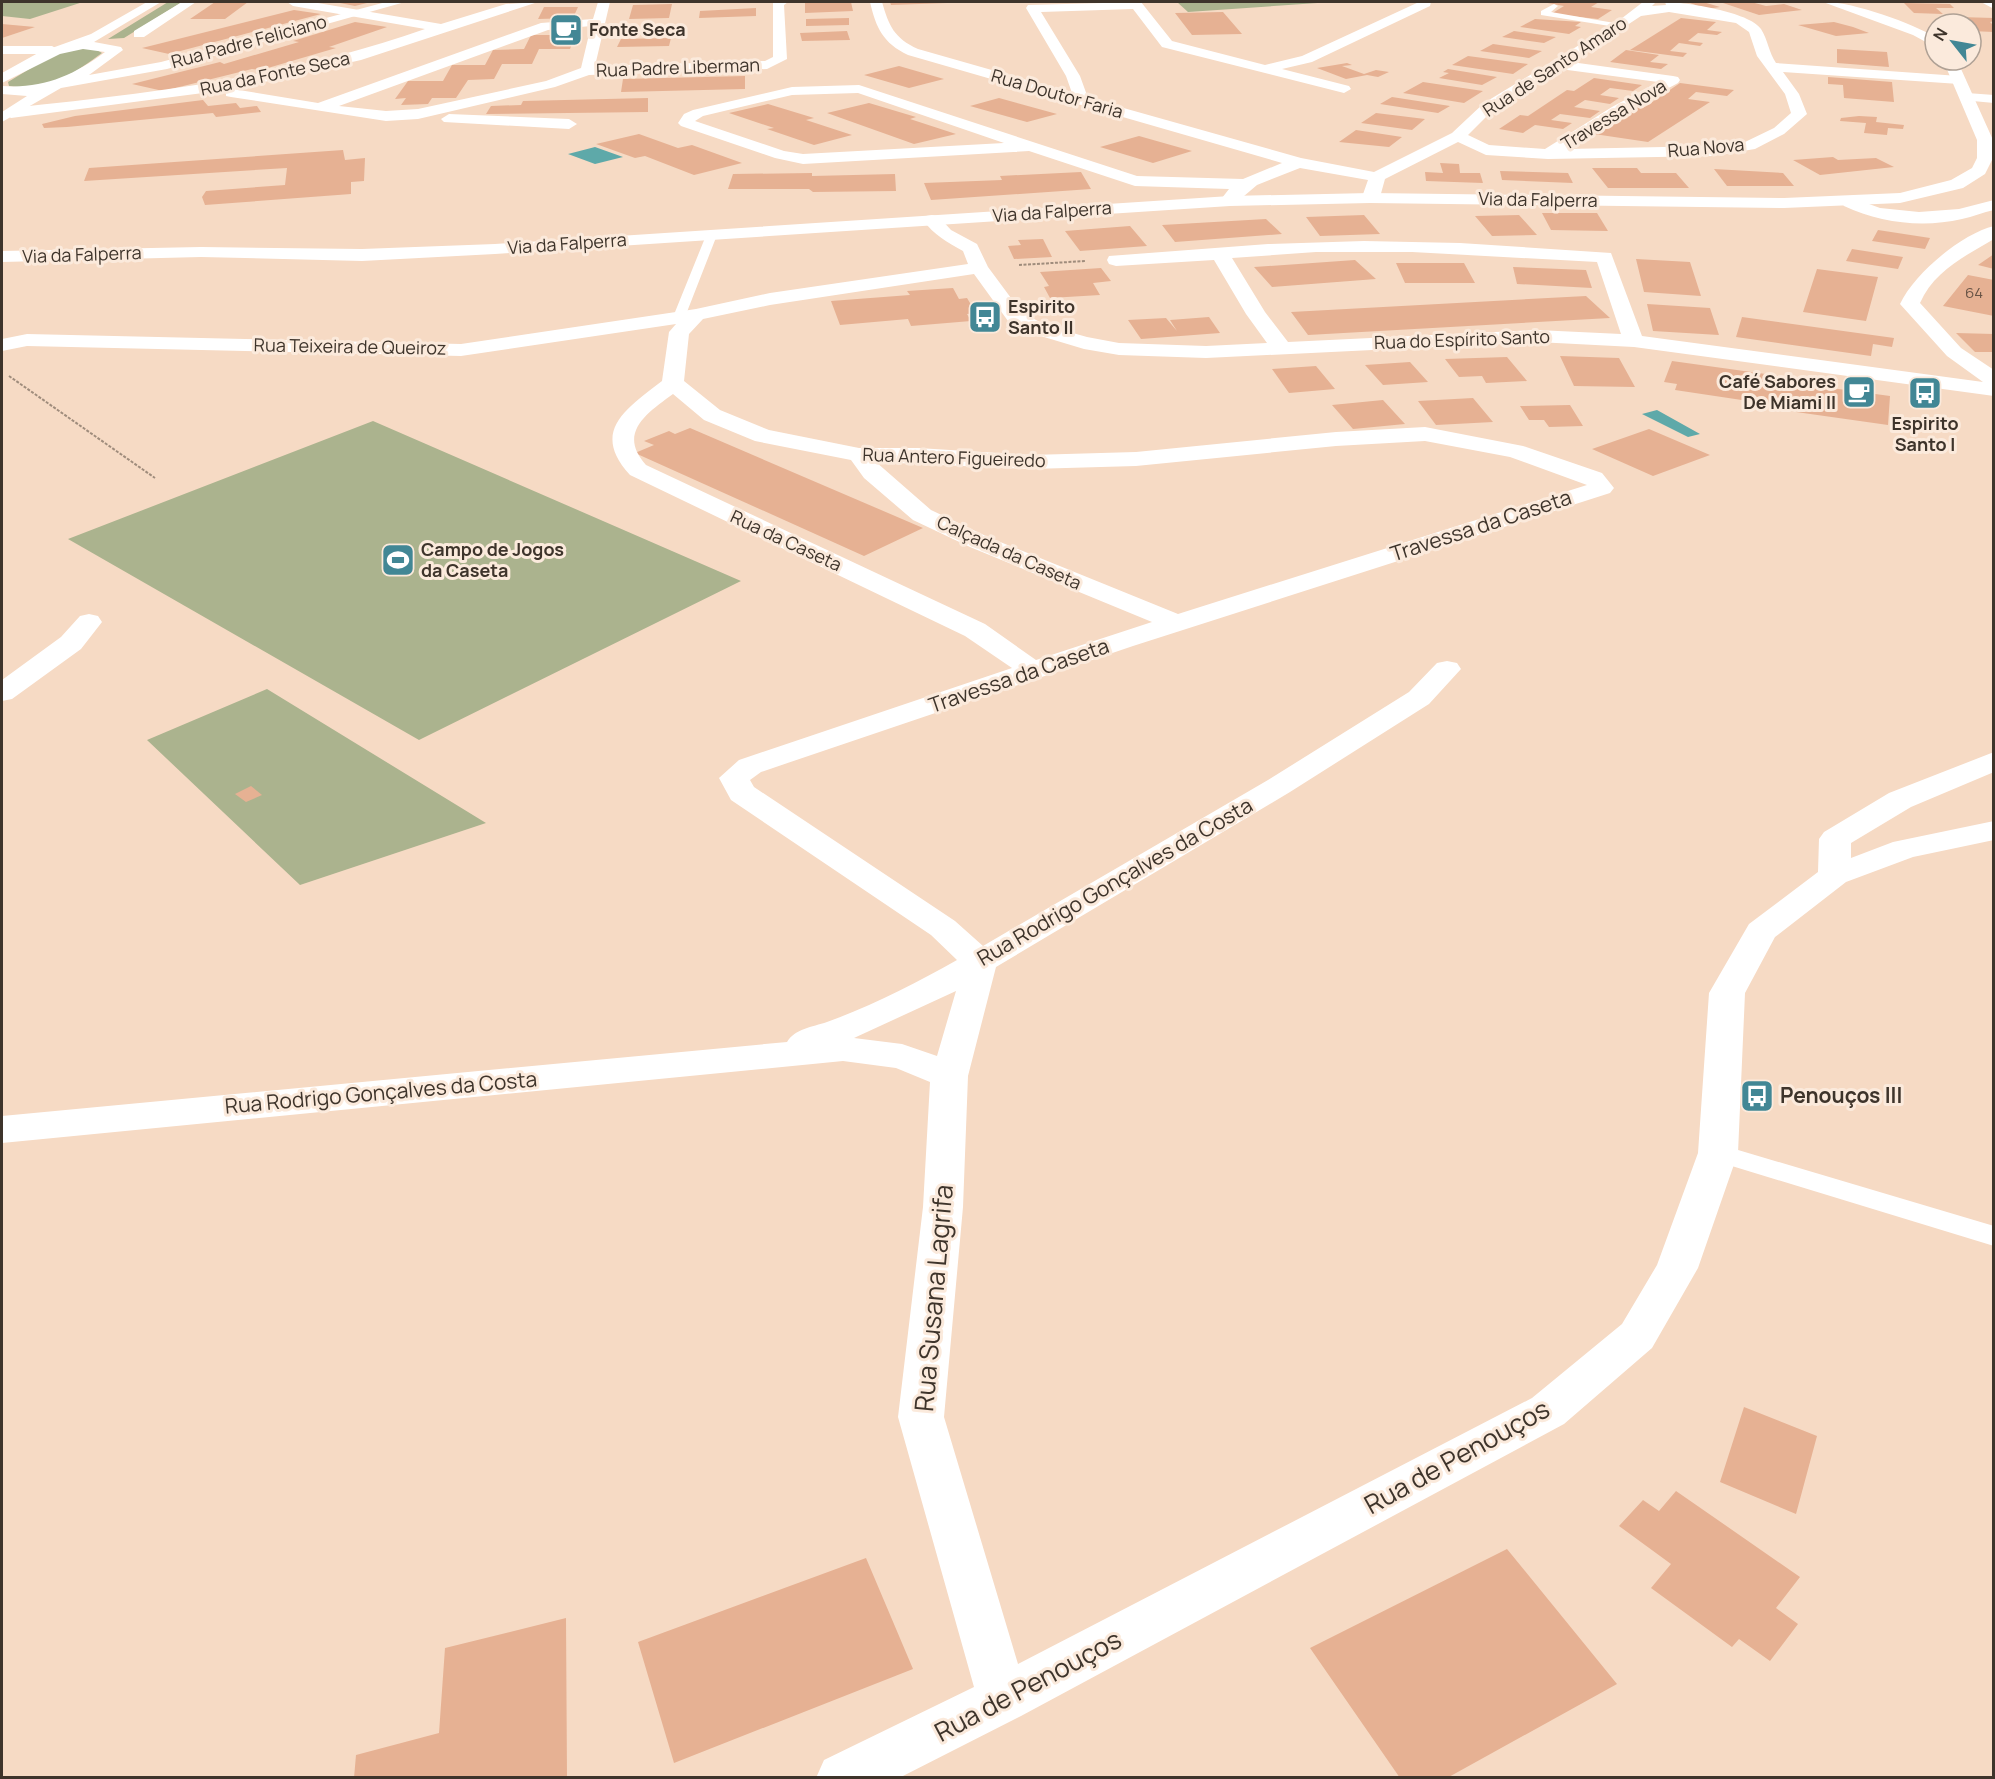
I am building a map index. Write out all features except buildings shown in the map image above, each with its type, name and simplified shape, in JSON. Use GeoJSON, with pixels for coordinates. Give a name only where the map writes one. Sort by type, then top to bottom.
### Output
{"type":"FeatureCollection","features":[{"type":"Feature","properties":{"kind":"street"},"geometry":{"type":"LineString","coordinates":[[2,89],[35,61],[57,49],[96,37],[155,2]]}},
{"type":"Feature","properties":{"kind":"street"},"geometry":{"type":"LineString","coordinates":[[6,116],[93,66],[190,2]]}},
{"type":"Feature","properties":{"kind":"street"},"geometry":{"type":"LineString","coordinates":[[293,2],[443,29]]}},
{"type":"Feature","properties":{"kind":"street","name":"Rua Padre Feliciano"},"geometry":{"type":"LineString","coordinates":[[2,89],[57,86],[162,66],[399,2]]}},
{"type":"Feature","properties":{"kind":"street","name":"Rua da Fonte Seca"},"geometry":{"type":"LineString","coordinates":[[6,116],[212,90],[332,64],[532,2]]}},
{"type":"Feature","properties":{"kind":"street"},"geometry":{"type":"LineString","coordinates":[[212,90],[318,108],[386,116],[418,114],[550,84],[587,71],[604,2]]}},
{"type":"Feature","properties":{"kind":"street","name":"Rua Padre Liberman"},"geometry":{"type":"LineString","coordinates":[[587,71],[744,68],[767,65],[780,59],[778,3],[782,2]]}},
{"type":"Feature","properties":{"kind":"street","name":"Rua Doutor Faria"},"geometry":{"type":"LineString","coordinates":[[876,2],[886,36],[894,45],[1020,84],[1299,163],[1377,177]]}},
{"type":"Feature","properties":{"kind":"street"},"geometry":{"type":"LineString","coordinates":[[1671,2],[1706,12]]}},
{"type":"Feature","properties":{"kind":"street"},"geometry":{"type":"LineString","coordinates":[[1829,2],[1923,35]]}},
{"type":"Feature","properties":{"kind":"street"},"geometry":{"type":"LineString","coordinates":[[1987,2],[1994,5]]}},
{"type":"Feature","properties":{"kind":"street"},"geometry":{"type":"LineString","coordinates":[[1265,69],[1307,59],[1426,3]]}},
{"type":"Feature","properties":{"kind":"street"},"geometry":{"type":"LineString","coordinates":[[1082,101],[1074,80],[1032,8],[1137,5],[1167,44],[1344,89]]}},
{"type":"Feature","properties":{"kind":"street"},"geometry":{"type":"LineString","coordinates":[[1642,5],[1706,12]]}},
{"type":"Feature","properties":{"kind":"street","name":"Rua de Santo Amaro"},"geometry":{"type":"LineString","coordinates":[[1377,177],[1398,164],[1458,136],[1489,106],[1622,26],[1642,5]]}},
{"type":"Feature","properties":{"kind":"street","name":"Rua Nova"},"geometry":{"type":"LineString","coordinates":[[1458,136],[1486,150],[1548,154],[1712,151],[1749,146],[1779,131],[1799,114],[1792,94],[1764,56],[1755,30],[1740,20],[1706,12]]}},
{"type":"Feature","properties":{"kind":"street"},"geometry":{"type":"LineString","coordinates":[[318,108],[546,26],[599,22]]}},
{"type":"Feature","properties":{"kind":"street"},"geometry":{"type":"LineString","coordinates":[[2,50],[57,49],[97,45],[116,50]]}},
{"type":"Feature","properties":{"kind":"street"},"geometry":{"type":"LineString","coordinates":[[2,57],[35,61]]}},
{"type":"Feature","properties":{"kind":"street","name":"Travessa Nova"},"geometry":{"type":"LineString","coordinates":[[1548,154],[1617,110],[1673,80],[1557,64]]}},
{"type":"Feature","properties":{"kind":"street","name":"Rua Padre Feliciano"},"geometry":{"type":"LineString","coordinates":[[93,66],[134,72]]}},
{"type":"Feature","properties":{"kind":"street"},"geometry":{"type":"LineString","coordinates":[[1771,67],[1959,80]]}},
{"type":"Feature","properties":{"kind":"street","name":"Via da Falperra"},"geometry":{"type":"LineString","coordinates":[[2,257],[178,253],[362,255],[1230,201],[1370,198],[1850,202],[1933,192],[1957,184],[1978,171],[1985,158],[1985,140],[1955,72]]}},
{"type":"Feature","properties":{"kind":"street"},"geometry":{"type":"LineString","coordinates":[[1020,84],[1074,80]]}},
{"type":"Feature","properties":{"kind":"street"},"geometry":{"type":"LineString","coordinates":[[1030,146],[803,159],[781,155],[686,123],[689,117],[698,113],[792,91],[846,87],[859,89],[1030,146],[1135,181],[1246,184]]}},
{"type":"Feature","properties":{"kind":"street"},"geometry":{"type":"LineString","coordinates":[[1967,97],[1994,99]]}},
{"type":"Feature","properties":{"kind":"street"},"geometry":{"type":"LineString","coordinates":[[418,114],[446,119],[569,124]]}},
{"type":"Feature","properties":{"kind":"street"},"geometry":{"type":"LineString","coordinates":[[1432,150],[1486,150]]}},
{"type":"Feature","properties":{"kind":"street"},"geometry":{"type":"LineString","coordinates":[[1230,201],[1233,193],[1246,184],[1299,163]]}},
{"type":"Feature","properties":{"kind":"street"},"geometry":{"type":"LineString","coordinates":[[1370,198],[1377,177]]}},
{"type":"Feature","properties":{"kind":"street"},"geometry":{"type":"LineString","coordinates":[[1850,202],[1864,210],[1890,215],[1928,216],[1961,214],[1994,205]]}},
{"type":"Feature","properties":{"kind":"street"},"geometry":{"type":"LineString","coordinates":[[973,218],[979,230],[975,258]]}},
{"type":"Feature","properties":{"kind":"street"},"geometry":{"type":"LineString","coordinates":[[932,220],[945,234],[975,258]]}},
{"type":"Feature","properties":{"kind":"street"},"geometry":{"type":"LineString","coordinates":[[1992,391],[1910,304],[1915,288],[1929,274],[1994,231]]}},
{"type":"Feature","properties":{"kind":"street"},"geometry":{"type":"LineString","coordinates":[[1116,260],[1256,250],[1368,247],[1484,249],[1604,257],[1634,341]]}},
{"type":"Feature","properties":{"kind":"street"},"geometry":{"type":"LineString","coordinates":[[1220,254],[1256,314],[1281,347]]}},
{"type":"Feature","properties":{"kind":"street"},"geometry":{"type":"LineString","coordinates":[[673,383],[674,357],[679,332],[688,316],[975,258]]}},
{"type":"Feature","properties":{"kind":"street","name":"Rua do Espírito Santo"},"geometry":{"type":"LineString","coordinates":[[975,258],[1015,317],[1041,330],[1084,343],[1119,349],[1206,352],[1537,336],[1634,341],[1886,374],[1992,391]]}},
{"type":"Feature","properties":{"kind":"street","name":"Rua Teixeira de Queiroz"},"geometry":{"type":"LineString","coordinates":[[2,345],[27,340],[461,350],[688,316]]}},
{"type":"Feature","properties":{"kind":"street"},"geometry":{"type":"LineString","coordinates":[[1886,374],[1954,352]]}},
{"type":"Feature","properties":{"kind":"street","name":"Rua Antero Figueiredo"},"geometry":{"type":"LineString","coordinates":[[673,383],[712,415],[763,435],[859,455],[1031,462],[1136,459],[1336,439],[1425,434],[1515,451],[1594,478],[1602,488]]}},
{"type":"Feature","properties":{"kind":"street","name":"Rua da Caseta"},"geometry":{"type":"LineString","coordinates":[[673,383],[641,409],[626,426],[621,439],[622,451],[627,461],[638,470],[975,630],[1005,649],[1032,671]]}},
{"type":"Feature","properties":{"kind":"street","name":"Calçada da Caseta"},"geometry":{"type":"LineString","coordinates":[[859,455],[872,473],[922,515],[979,542],[1177,623]]}},
{"type":"Feature","properties":{"kind":"street","name":"Travessa da Caseta"},"geometry":{"type":"LineString","coordinates":[[980,962],[943,928],[742,793],[734,778],[750,766],[1032,671],[1602,488]]}},
{"type":"Feature","properties":{"kind":"street"},"geometry":{"type":"LineString","coordinates":[[2,693],[71,643],[89,622]]}},
{"type":"Feature","properties":{"kind":"street","name":"Rua Rodrigo Gonçalves da Costa"},"geometry":{"type":"LineString","coordinates":[[761,1057],[846,1028],[927,992],[1339,749],[1419,698],[1447,669]]}},
{"type":"Feature","properties":{"kind":"street"},"geometry":{"type":"LineString","coordinates":[[1834,875],[1835,839],[1899,800],[1994,761]]}},
{"type":"Feature","properties":{"kind":"street","name":"Rua de Penouços"},"geometry":{"type":"LineString","coordinates":[[843,1778],[1003,1699],[1548,1411],[1637,1336],[1677,1268],[1718,1153],[1727,993],[1761,932],[1834,875],[1904,849],[1994,830]]}},
{"type":"Feature","properties":{"kind":"street","name":"Rua Susana Lagrifa"},"geometry":{"type":"LineString","coordinates":[[980,962],[971,1003],[949,1076],[943,1207],[921,1416],[1003,1699]]}},
{"type":"Feature","properties":{"kind":"street","name":"Rua Rodrigo Gonçalves da Costa"},"geometry":{"type":"LineString","coordinates":[[2,1129],[843,1049],[902,1056],[949,1076]]}},
{"type":"Feature","properties":{"kind":"lane"},"geometry":{"type":"LineString","coordinates":[[1554,6],[1544,13],[1622,26]]}},
{"type":"Feature","properties":{"kind":"lane"},"geometry":{"type":"LineString","coordinates":[[688,316],[711,235]]}},
{"type":"Feature","properties":{"kind":"lane"},"geometry":{"type":"LineString","coordinates":[[1718,1153],[1994,1236]]}},
{"type":"Feature","properties":{"kind":"path"},"geometry":{"type":"LineString","coordinates":[[975,258],[1116,260]]}},
{"type":"Feature","properties":{"kind":"path"},"geometry":{"type":"LineString","coordinates":[[2,370],[155,478]]}},
{"type":"Feature","properties":{"kind":"green space"},"geometry":{"type":"Polygon","coordinates":[[[2,2],[83,2],[30,19],[2,16],[2,2]]]}},
{"type":"Feature","properties":{"kind":"green space"},"geometry":{"type":"Polygon","coordinates":[[[168,2],[182,2],[124,38],[108,39],[168,2]]]}},
{"type":"Feature","properties":{"kind":"green space"},"geometry":{"type":"Polygon","coordinates":[[[1177,2],[1332,2],[1188,12],[1177,2]]]}},
{"type":"Feature","properties":{"kind":"green space"},"geometry":{"type":"Polygon","coordinates":[[[85,48],[102,53],[70,75],[49,84],[9,86],[8,82],[54,54],[85,48]]]}},
{"type":"Feature","properties":{"kind":"green space","name":"Campo de Jogos da Caseta"},"geometry":{"type":"Polygon","coordinates":[[[373,421],[741,581],[419,740],[68,539],[373,421]]]}},
{"type":"Feature","properties":{"kind":"green space"},"geometry":{"type":"Polygon","coordinates":[[[267,689],[486,823],[300,885],[147,740],[267,689]]]}},
{"type":"Feature","properties":{"kind":"water"},"geometry":{"type":"Polygon","coordinates":[[[595,147],[623,157],[595,164],[568,154],[595,147]]]}},
{"type":"Feature","properties":{"kind":"water"},"geometry":{"type":"Polygon","coordinates":[[[1657,410],[1700,434],[1688,437],[1642,414],[1657,410]]]}},
{"type":"Feature","properties":{"kind":"place","name":"Fonte Seca"},"geometry":{"type":"Point","coordinates":[566,30]}},
{"type":"Feature","properties":{"kind":"place","name":"Espirito Santo II"},"geometry":{"type":"Point","coordinates":[985,317]}},
{"type":"Feature","properties":{"kind":"place","name":"Café Sabores De Miami II"},"geometry":{"type":"Point","coordinates":[1859,392]}},
{"type":"Feature","properties":{"kind":"place","name":"Espirito Santo I"},"geometry":{"type":"Point","coordinates":[1925,393]}},
{"type":"Feature","properties":{"kind":"place","name":"Campo de Jogos da Caseta"},"geometry":{"type":"Point","coordinates":[398,560]}},
{"type":"Feature","properties":{"kind":"place","name":"Penouços III"},"geometry":{"type":"Point","coordinates":[1757,1096]}}]}
